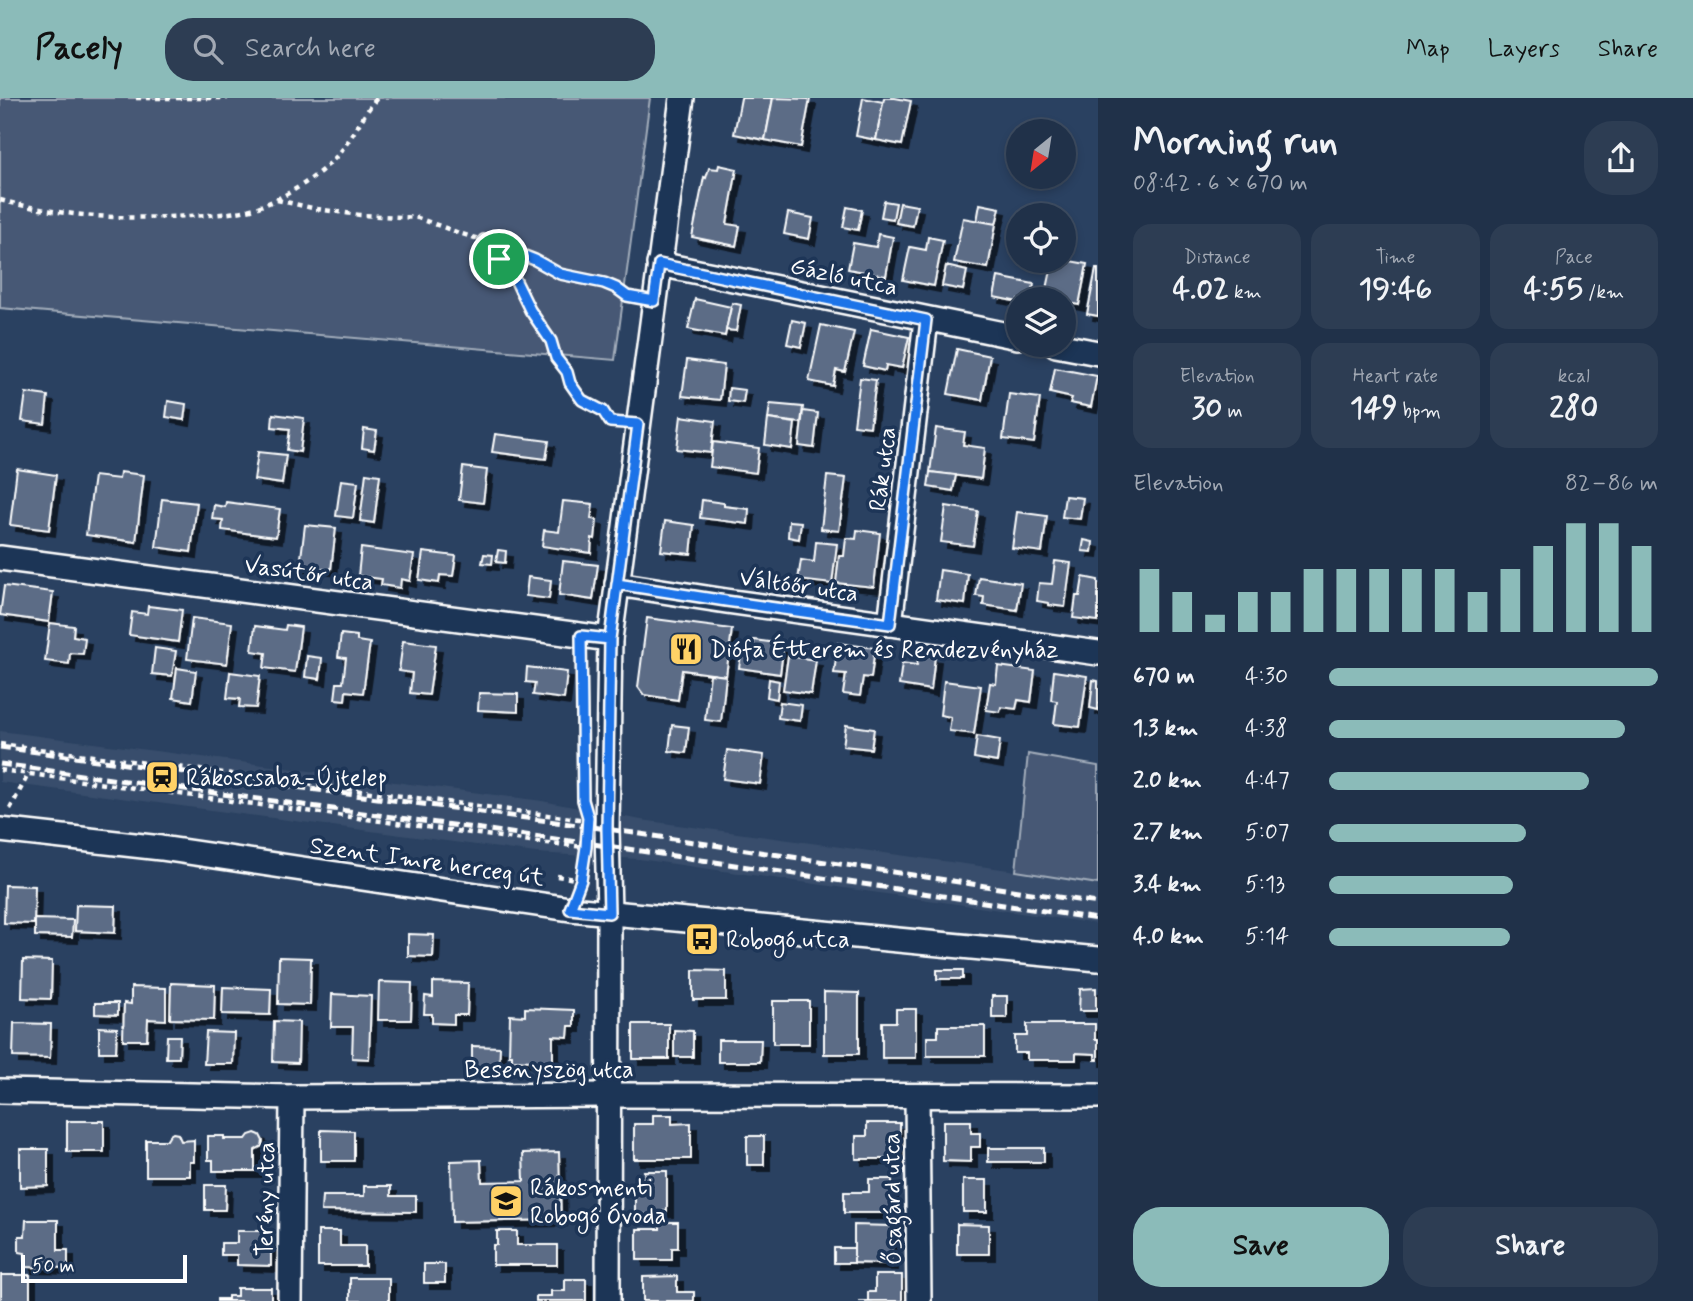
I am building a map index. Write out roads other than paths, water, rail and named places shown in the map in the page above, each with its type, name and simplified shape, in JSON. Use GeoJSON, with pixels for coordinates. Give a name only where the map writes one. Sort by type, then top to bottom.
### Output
{"type":"FeatureCollection","features":[{"type":"Feature","properties":{"kind":"street"},"geometry":{"type":"LineString","coordinates":[[608,1301],[609,913],[593,845],[610,639],[682,98]]}},
{"type":"Feature","properties":{"kind":"street","name":"Gázló utca"},"geometry":{"type":"LineString","coordinates":[[659,264],[1006,335]]}},
{"type":"Feature","properties":{"kind":"street","name":"Rák utca"},"geometry":{"type":"LineString","coordinates":[[890,624],[926,320]]}},
{"type":"Feature","properties":{"kind":"street"},"geometry":{"type":"LineString","coordinates":[[1076,349],[1098,353]]}},
{"type":"Feature","properties":{"kind":"street","name":"Vasútőr utca"},"geometry":{"type":"LineString","coordinates":[[0,558],[610,639]]}},
{"type":"Feature","properties":{"kind":"street","name":"Váltóőr utca"},"geometry":{"type":"LineString","coordinates":[[617,584],[1098,653]]}},
{"type":"Feature","properties":{"kind":"street","name":"Szent Imre herceg út"},"geometry":{"type":"LineString","coordinates":[[2,824],[570,909],[1098,959]]}},
{"type":"Feature","properties":{"kind":"street","name":"Besenyszög utca"},"geometry":{"type":"LineString","coordinates":[[0,1091],[292,1097],[1098,1097]]}},
{"type":"Feature","properties":{"kind":"street","name":"Ősagárd utca"},"geometry":{"type":"LineString","coordinates":[[917,1096],[919,1301]]}},
{"type":"Feature","properties":{"kind":"street","name":"Terény utca"},"geometry":{"type":"LineString","coordinates":[[290,1301],[292,1097]]}},
{"type":"Feature","properties":{"kind":"railway"},"geometry":{"type":"LineString","coordinates":[[0,747],[607,829],[1098,903]]}},
{"type":"Feature","properties":{"kind":"railway"},"geometry":{"type":"LineString","coordinates":[[0,764],[607,846],[1098,919]]}},
{"type":"Feature","properties":{"kind":"place","name":"Diófa Étterem és Rendezvényház"},"geometry":{"type":"Point","coordinates":[686,649]}},
{"type":"Feature","properties":{"kind":"place","name":"Rákoscsaba-Újtelep"},"geometry":{"type":"Point","coordinates":[162,777]}},
{"type":"Feature","properties":{"kind":"place","name":"Robogó utca"},"geometry":{"type":"Point","coordinates":[702,939]}},
{"type":"Feature","properties":{"kind":"place","name":"Rákosmenti Robogó Óvoda"},"geometry":{"type":"Point","coordinates":[506,1201]}}]}
